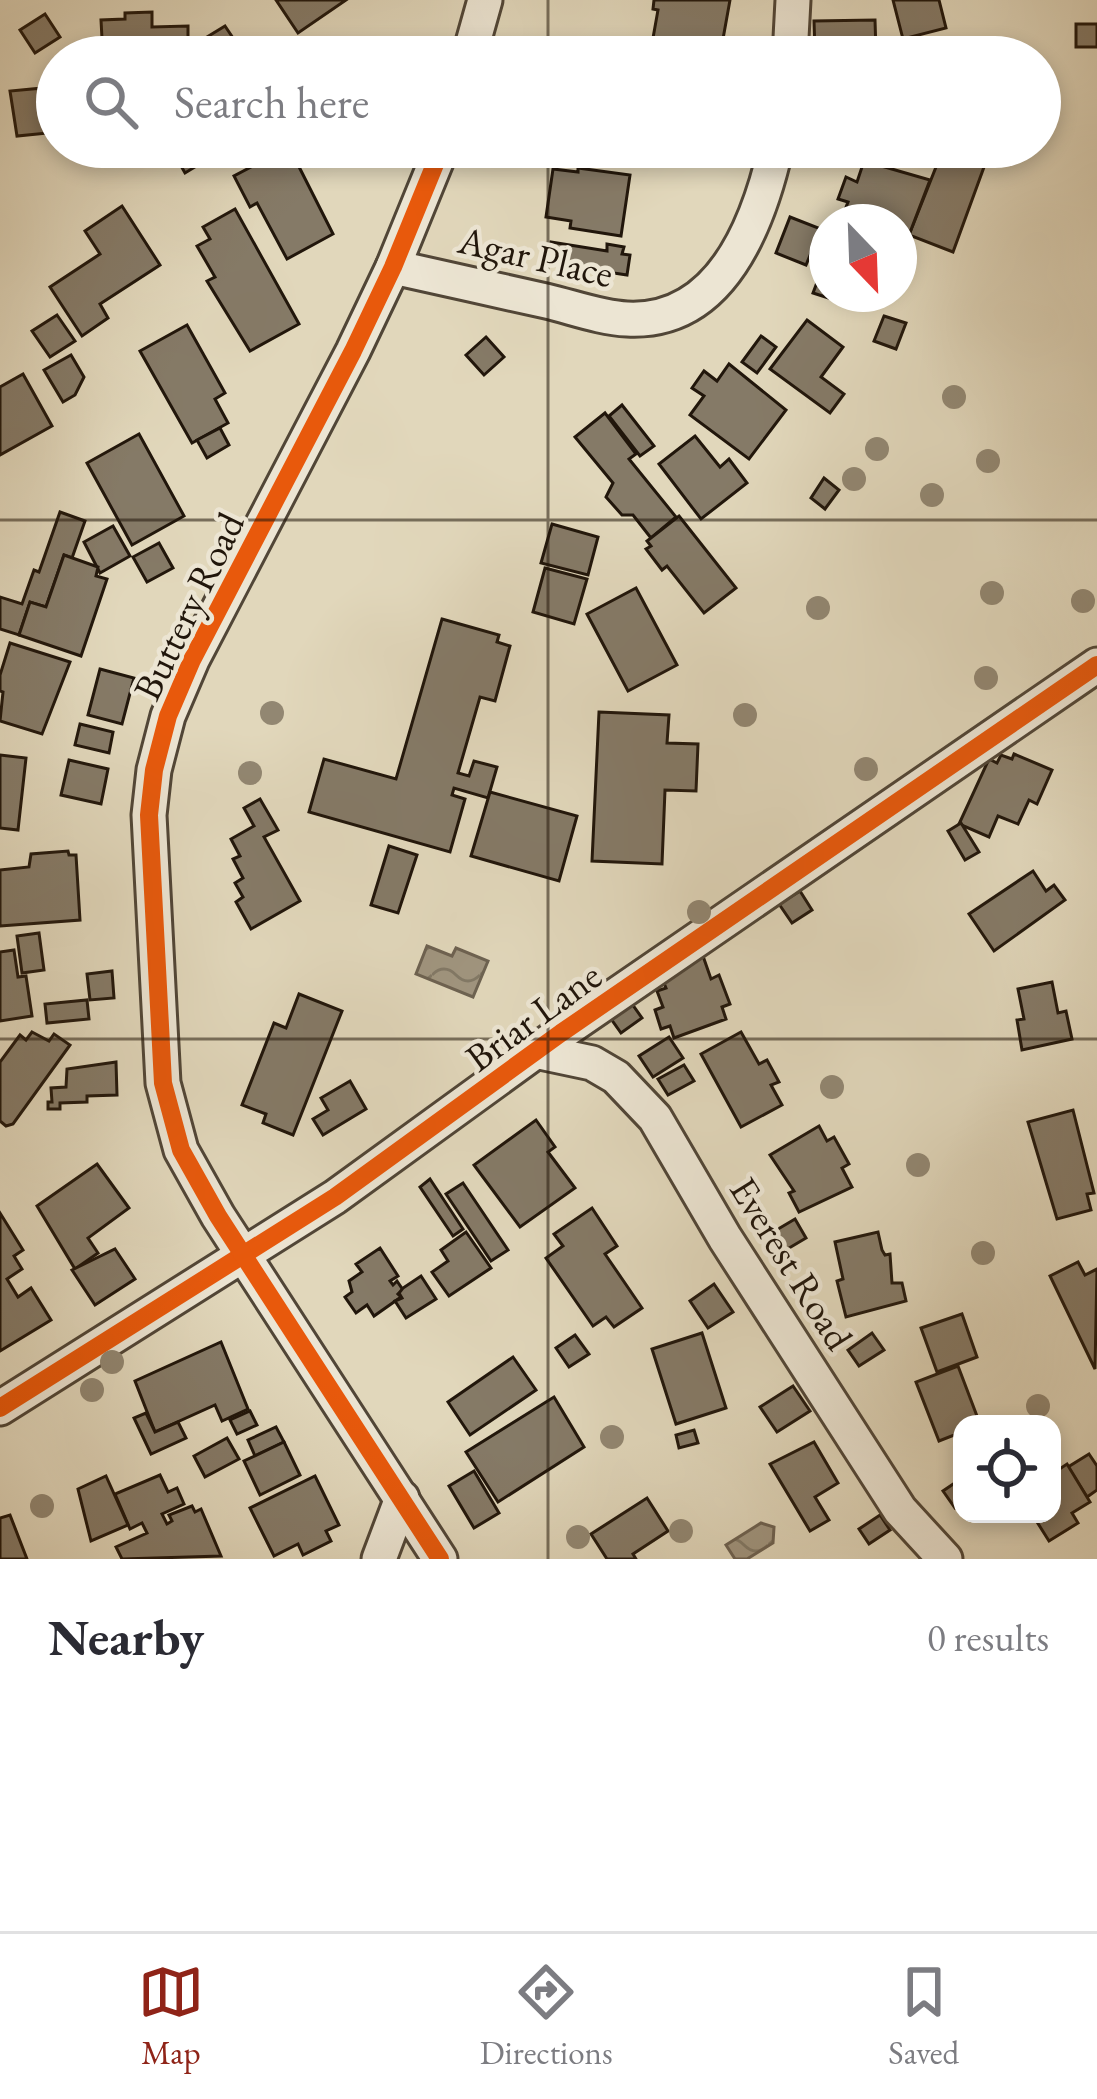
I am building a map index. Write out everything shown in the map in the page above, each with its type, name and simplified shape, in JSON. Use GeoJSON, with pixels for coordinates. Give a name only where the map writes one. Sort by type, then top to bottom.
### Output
{"type":"FeatureCollection","features":[{"type":"Feature","properties":{"kind":"street"},"geometry":{"type":"LineString","coordinates":[[475,36],[485,0]]}},
{"type":"Feature","properties":{"kind":"street"},"geometry":{"type":"LineString","coordinates":[[791,36],[793,0]]}},
{"type":"Feature","properties":{"kind":"street","name":"Buttery Road"},"geometry":{"type":"LineString","coordinates":[[433,168],[393,266],[192,660],[168,716],[149,815],[163,1083],[181,1150],[440,1559]]}},
{"type":"Feature","properties":{"kind":"street","name":"Agar Place"},"geometry":{"type":"LineString","coordinates":[[393,266],[625,319],[668,313],[719,282],[746,243],[769,168]]}},
{"type":"Feature","properties":{"kind":"street","name":"Briar Lane"},"geometry":{"type":"LineString","coordinates":[[0,1408],[335,1197],[787,877],[1097,665]]}},
{"type":"Feature","properties":{"kind":"street","name":"Everest Road"},"geometry":{"type":"LineString","coordinates":[[540,1052],[592,1063],[656,1118],[725,1238],[900,1510],[945,1559]]}},
{"type":"Feature","properties":{"kind":"street"},"geometry":{"type":"LineString","coordinates":[[379,1559],[402,1498]]}},
{"type":"Feature","properties":{"kind":"water"},"geometry":{"type":"Polygon","coordinates":[[[427,946],[452,956],[456,948],[488,961],[473,997],[416,974],[427,946]]]}},
{"type":"Feature","properties":{"kind":"water"},"geometry":{"type":"Polygon","coordinates":[[[761,1523],[774,1527],[773,1543],[747,1559],[735,1559],[726,1545],[761,1523]]]}},
{"type":"Feature","properties":{"kind":"building"},"geometry":{"type":"Polygon","coordinates":[[[276,0],[346,0],[298,33],[276,0]]]}},
{"type":"Feature","properties":{"kind":"building"},"geometry":{"type":"Polygon","coordinates":[[[654,0],[730,0],[724,36],[653,36],[658,10],[653,9],[654,0]]]}},
{"type":"Feature","properties":{"kind":"building"},"geometry":{"type":"Polygon","coordinates":[[[893,0],[939,0],[946,28],[902,36],[893,0]]]}},
{"type":"Feature","properties":{"kind":"building"},"geometry":{"type":"Polygon","coordinates":[[[152,12],[152,27],[188,26],[188,36],[102,36],[101,20],[125,19],[125,13],[152,12]]]}},
{"type":"Feature","properties":{"kind":"building"},"geometry":{"type":"Polygon","coordinates":[[[45,14],[59,36],[36,36],[35,53],[20,30],[45,14]]]}},
{"type":"Feature","properties":{"kind":"building"},"geometry":{"type":"Polygon","coordinates":[[[875,20],[876,36],[814,36],[814,21],[875,20]]]}},
{"type":"Feature","properties":{"kind":"building"},"geometry":{"type":"Polygon","coordinates":[[[1076,24],[1097,24],[1097,47],[1076,47],[1076,24]]]}},
{"type":"Feature","properties":{"kind":"building"},"geometry":{"type":"Polygon","coordinates":[[[225,26],[232,36],[209,36],[225,26]]]}},
{"type":"Feature","properties":{"kind":"building"},"geometry":{"type":"Polygon","coordinates":[[[36,89],[36,134],[17,136],[10,91],[36,89]]]}},
{"type":"Feature","properties":{"kind":"building"},"geometry":{"type":"Polygon","coordinates":[[[249,168],[300,168],[333,234],[287,259],[257,203],[250,207],[234,176],[249,168]]]}},
{"type":"Feature","properties":{"kind":"building"},"geometry":{"type":"Polygon","coordinates":[[[578,168],[630,175],[621,236],[570,228],[571,221],[546,217],[553,169],[578,172],[578,168]]]}},
{"type":"Feature","properties":{"kind":"building"},"geometry":{"type":"Polygon","coordinates":[[[862,168],[888,168],[930,180],[917,214],[917,204],[847,204],[838,199],[846,177],[857,182],[862,168]]]}},
{"type":"Feature","properties":{"kind":"building"},"geometry":{"type":"Polygon","coordinates":[[[936,168],[984,168],[953,252],[917,238],[917,215],[936,168]]]}},
{"type":"Feature","properties":{"kind":"building"},"geometry":{"type":"Polygon","coordinates":[[[122,206],[160,265],[100,304],[108,318],[82,336],[50,287],[100,254],[85,231],[122,206]]]}},
{"type":"Feature","properties":{"kind":"building"},"geometry":{"type":"Polygon","coordinates":[[[235,209],[299,324],[250,351],[207,281],[215,277],[197,246],[210,239],[203,227],[235,209]]]}},
{"type":"Feature","properties":{"kind":"building"},"geometry":{"type":"Polygon","coordinates":[[[790,217],[809,224],[806,265],[776,253],[790,217]]]}},
{"type":"Feature","properties":{"kind":"building"},"geometry":{"type":"Polygon","coordinates":[[[551,242],[607,251],[607,244],[624,247],[622,254],[630,255],[627,275],[548,263],[551,242]]]}},
{"type":"Feature","properties":{"kind":"building"},"geometry":{"type":"Polygon","coordinates":[[[57,315],[75,341],[50,357],[32,331],[57,315]]]}},
{"type":"Feature","properties":{"kind":"building"},"geometry":{"type":"Polygon","coordinates":[[[884,316],[906,323],[896,349],[874,341],[884,316]]]}},
{"type":"Feature","properties":{"kind":"building"},"geometry":{"type":"Polygon","coordinates":[[[807,320],[843,347],[821,377],[844,394],[830,413],[770,369],[807,320]]]}},
{"type":"Feature","properties":{"kind":"building"},"geometry":{"type":"Polygon","coordinates":[[[187,325],[225,393],[215,399],[228,423],[192,443],[140,351],[187,325]]]}},
{"type":"Feature","properties":{"kind":"building"},"geometry":{"type":"Polygon","coordinates":[[[761,336],[776,347],[757,373],[742,362],[761,336]]]}},
{"type":"Feature","properties":{"kind":"building"},"geometry":{"type":"Polygon","coordinates":[[[486,337],[504,357],[484,375],[466,355],[486,337]]]}},
{"type":"Feature","properties":{"kind":"building"},"geometry":{"type":"Polygon","coordinates":[[[71,355],[84,377],[75,395],[63,402],[44,370],[71,355]]]}},
{"type":"Feature","properties":{"kind":"building"},"geometry":{"type":"Polygon","coordinates":[[[729,364],[786,410],[749,459],[690,415],[704,396],[692,388],[704,371],[717,381],[729,364]]]}},
{"type":"Feature","properties":{"kind":"building"},"geometry":{"type":"Polygon","coordinates":[[[23,374],[52,426],[0,455],[0,387],[23,374]]]}},
{"type":"Feature","properties":{"kind":"building"},"geometry":{"type":"Polygon","coordinates":[[[622,405],[654,446],[640,456],[609,416],[622,405]]]}},
{"type":"Feature","properties":{"kind":"building"},"geometry":{"type":"Polygon","coordinates":[[[605,413],[636,454],[629,459],[676,517],[651,538],[633,515],[622,515],[606,497],[613,483],[575,437],[605,413]]]}},
{"type":"Feature","properties":{"kind":"building"},"geometry":{"type":"Polygon","coordinates":[[[220,428],[229,445],[207,458],[197,440],[220,428]]]}},
{"type":"Feature","properties":{"kind":"building"},"geometry":{"type":"Polygon","coordinates":[[[139,434],[184,516],[132,545],[87,463],[139,434]]]}},
{"type":"Feature","properties":{"kind":"building"},"geometry":{"type":"Polygon","coordinates":[[[695,436],[720,467],[729,459],[747,483],[701,519],[659,464],[695,436]]]}},
{"type":"Feature","properties":{"kind":"building"},"geometry":{"type":"Polygon","coordinates":[[[824,478],[839,490],[825,509],[811,498],[824,478]]]}},
{"type":"Feature","properties":{"kind":"building"},"geometry":{"type":"Polygon","coordinates":[[[60,512],[85,521],[72,558],[64,555],[46,607],[30,602],[19,635],[0,629],[0,597],[22,604],[60,512]]]}},
{"type":"Feature","properties":{"kind":"building"},"geometry":{"type":"Polygon","coordinates":[[[679,516],[736,588],[704,613],[667,566],[662,570],[646,549],[651,546],[647,541],[679,516]]]}},
{"type":"Feature","properties":{"kind":"building"},"geometry":{"type":"Polygon","coordinates":[[[552,524],[598,537],[588,575],[541,563],[552,524]]]}},
{"type":"Feature","properties":{"kind":"building"},"geometry":{"type":"Polygon","coordinates":[[[113,526],[130,556],[100,573],[84,542],[113,526]]]}},
{"type":"Feature","properties":{"kind":"building"},"geometry":{"type":"Polygon","coordinates":[[[159,543],[173,568],[147,582],[133,557],[159,543]]]}},
{"type":"Feature","properties":{"kind":"building"},"geometry":{"type":"Polygon","coordinates":[[[64,555],[98,567],[96,576],[107,579],[81,656],[19,635],[30,602],[46,607],[64,555]]]}},
{"type":"Feature","properties":{"kind":"building"},"geometry":{"type":"Polygon","coordinates":[[[545,568],[587,579],[574,624],[533,612],[545,568]]]}},
{"type":"Feature","properties":{"kind":"building"},"geometry":{"type":"Polygon","coordinates":[[[636,588],[677,665],[628,691],[587,614],[636,588]]]}},
{"type":"Feature","properties":{"kind":"building"},"geometry":{"type":"Polygon","coordinates":[[[442,619],[499,635],[497,642],[510,646],[495,701],[480,697],[458,773],[469,776],[474,761],[497,767],[488,798],[454,788],[452,795],[465,799],[450,852],[309,812],[324,759],[396,779],[442,619]]]}},
{"type":"Feature","properties":{"kind":"building"},"geometry":{"type":"Polygon","coordinates":[[[10,643],[70,662],[42,734],[0,721],[0,675],[10,643]]]}},
{"type":"Feature","properties":{"kind":"building"},"geometry":{"type":"Polygon","coordinates":[[[100,669],[134,678],[122,724],[88,715],[100,669]]]}},
{"type":"Feature","properties":{"kind":"building"},"geometry":{"type":"Polygon","coordinates":[[[599,712],[669,715],[667,743],[698,744],[696,791],[665,790],[662,864],[592,861],[599,712]]]}},
{"type":"Feature","properties":{"kind":"building"},"geometry":{"type":"Polygon","coordinates":[[[80,724],[113,732],[109,753],[75,745],[80,724]]]}},
{"type":"Feature","properties":{"kind":"building"},"geometry":{"type":"Polygon","coordinates":[[[1014,754],[1052,770],[1037,804],[1029,800],[1018,824],[998,816],[989,837],[959,824],[989,759],[997,763],[1001,755],[1012,759],[1014,754]]]}},
{"type":"Feature","properties":{"kind":"building"},"geometry":{"type":"Polygon","coordinates":[[[0,755],[26,758],[18,830],[0,828],[0,755]]]}},
{"type":"Feature","properties":{"kind":"building"},"geometry":{"type":"Polygon","coordinates":[[[69,760],[108,769],[101,804],[61,795],[69,760]]]}},
{"type":"Feature","properties":{"kind":"building"},"geometry":{"type":"Polygon","coordinates":[[[490,792],[577,816],[559,881],[471,856],[490,792]]]}},
{"type":"Feature","properties":{"kind":"building"},"geometry":{"type":"Polygon","coordinates":[[[260,799],[278,830],[264,837],[300,901],[251,929],[236,902],[243,897],[235,883],[243,878],[233,859],[240,856],[231,839],[254,826],[244,808],[260,799]]]}},
{"type":"Feature","properties":{"kind":"building"},"geometry":{"type":"Polygon","coordinates":[[[961,823],[979,852],[965,860],[948,831],[961,823]]]}},
{"type":"Feature","properties":{"kind":"building"},"geometry":{"type":"Polygon","coordinates":[[[389,846],[417,855],[398,913],[371,905],[389,846]]]}},
{"type":"Feature","properties":{"kind":"building"},"geometry":{"type":"Polygon","coordinates":[[[68,851],[76,855],[80,920],[0,926],[0,870],[29,867],[31,854],[68,851]]]}},
{"type":"Feature","properties":{"kind":"building"},"geometry":{"type":"Polygon","coordinates":[[[1033,871],[1046,891],[1054,885],[1065,900],[994,951],[969,914],[1033,871]]]}},
{"type":"Feature","properties":{"kind":"building"},"geometry":{"type":"Polygon","coordinates":[[[800,891],[812,910],[792,923],[779,904],[800,891]]]}},
{"type":"Feature","properties":{"kind":"building"},"geometry":{"type":"Polygon","coordinates":[[[39,933],[44,970],[22,973],[17,936],[39,933]]]}},
{"type":"Feature","properties":{"kind":"building"},"geometry":{"type":"Polygon","coordinates":[[[14,950],[18,977],[26,976],[32,1016],[0,1021],[0,952],[14,950]]]}},
{"type":"Feature","properties":{"kind":"building"},"geometry":{"type":"Polygon","coordinates":[[[703,956],[711,979],[719,975],[730,1004],[722,1007],[726,1019],[674,1038],[670,1026],[661,1029],[655,1010],[663,1007],[657,991],[666,988],[662,978],[703,956]]]}},
{"type":"Feature","properties":{"kind":"building"},"geometry":{"type":"Polygon","coordinates":[[[112,971],[114,998],[90,1000],[87,974],[112,971]]]}},
{"type":"Feature","properties":{"kind":"building"},"geometry":{"type":"Polygon","coordinates":[[[1052,982],[1058,1013],[1066,1011],[1072,1039],[1022,1050],[1017,1020],[1024,1019],[1018,989],[1052,982]]]}},
{"type":"Feature","properties":{"kind":"building"},"geometry":{"type":"Polygon","coordinates":[[[299,994],[342,1011],[293,1135],[263,1123],[266,1114],[242,1105],[274,1023],[286,1028],[299,994]]]}},
{"type":"Feature","properties":{"kind":"building"},"geometry":{"type":"Polygon","coordinates":[[[625,994],[642,1018],[621,1033],[604,1009],[625,994]]]}},
{"type":"Feature","properties":{"kind":"building"},"geometry":{"type":"Polygon","coordinates":[[[87,1000],[89,1019],[47,1023],[45,1004],[87,1000]]]}},
{"type":"Feature","properties":{"kind":"building"},"geometry":{"type":"Polygon","coordinates":[[[32,1032],[49,1041],[54,1034],[70,1045],[13,1124],[6,1126],[0,1121],[0,1062],[20,1035],[26,1040],[32,1032]]]}},
{"type":"Feature","properties":{"kind":"building"},"geometry":{"type":"Polygon","coordinates":[[[741,1032],[759,1064],[767,1060],[779,1082],[771,1085],[782,1105],[741,1127],[701,1054],[741,1032]]]}},
{"type":"Feature","properties":{"kind":"building"},"geometry":{"type":"Polygon","coordinates":[[[669,1037],[683,1058],[653,1077],[639,1056],[669,1037]]]}},
{"type":"Feature","properties":{"kind":"building"},"geometry":{"type":"Polygon","coordinates":[[[116,1062],[117,1095],[87,1096],[87,1102],[60,1103],[60,1109],[48,1109],[51,1088],[66,1087],[67,1069],[116,1062]]]}},
{"type":"Feature","properties":{"kind":"building"},"geometry":{"type":"Polygon","coordinates":[[[684,1065],[694,1081],[668,1095],[658,1079],[684,1065]]]}},
{"type":"Feature","properties":{"kind":"building"},"geometry":{"type":"Polygon","coordinates":[[[350,1081],[366,1109],[323,1135],[313,1119],[328,1110],[321,1098],[350,1081]]]}},
{"type":"Feature","properties":{"kind":"building"},"geometry":{"type":"Polygon","coordinates":[[[1073,1110],[1094,1193],[1087,1194],[1091,1210],[1057,1219],[1028,1122],[1073,1110]]]}},
{"type":"Feature","properties":{"kind":"building"},"geometry":{"type":"Polygon","coordinates":[[[536,1120],[555,1147],[548,1152],[575,1188],[520,1227],[474,1165],[536,1120]]]}},
{"type":"Feature","properties":{"kind":"building"},"geometry":{"type":"Polygon","coordinates":[[[819,1126],[827,1141],[834,1137],[849,1164],[842,1168],[852,1187],[799,1212],[789,1193],[794,1191],[770,1155],[819,1126]]]}},
{"type":"Feature","properties":{"kind":"building"},"geometry":{"type":"Polygon","coordinates":[[[97,1164],[129,1208],[88,1238],[98,1253],[75,1269],[37,1206],[97,1164]]]}},
{"type":"Feature","properties":{"kind":"building"},"geometry":{"type":"Polygon","coordinates":[[[430,1179],[463,1229],[453,1236],[420,1187],[430,1179]]]}},
{"type":"Feature","properties":{"kind":"building"},"geometry":{"type":"Polygon","coordinates":[[[463,1183],[508,1250],[491,1261],[446,1194],[463,1183]]]}},
{"type":"Feature","properties":{"kind":"building"},"geometry":{"type":"Polygon","coordinates":[[[592,1208],[617,1246],[605,1254],[642,1308],[614,1327],[606,1317],[593,1326],[546,1258],[563,1246],[554,1234],[592,1208]]]}},
{"type":"Feature","properties":{"kind":"building"},"geometry":{"type":"Polygon","coordinates":[[[0,1213],[23,1250],[14,1256],[22,1269],[7,1279],[18,1297],[31,1288],[51,1320],[0,1351],[0,1213]]]}},
{"type":"Feature","properties":{"kind":"building"},"geometry":{"type":"Polygon","coordinates":[[[795,1219],[806,1238],[779,1254],[768,1235],[795,1219]]]}},
{"type":"Feature","properties":{"kind":"building"},"geometry":{"type":"Polygon","coordinates":[[[466,1232],[491,1268],[449,1296],[432,1272],[448,1261],[441,1250],[466,1232]]]}},
{"type":"Feature","properties":{"kind":"building"},"geometry":{"type":"Polygon","coordinates":[[[878,1232],[882,1250],[890,1254],[892,1283],[902,1283],[906,1301],[846,1317],[837,1281],[843,1279],[835,1242],[878,1232]]]}},
{"type":"Feature","properties":{"kind":"building"},"geometry":{"type":"Polygon","coordinates":[[[380,1248],[398,1276],[390,1281],[393,1285],[397,1281],[403,1290],[398,1294],[401,1297],[374,1316],[367,1305],[356,1313],[345,1297],[352,1292],[349,1281],[362,1272],[356,1264],[380,1248]]]}},
{"type":"Feature","properties":{"kind":"building"},"geometry":{"type":"Polygon","coordinates":[[[115,1249],[135,1279],[95,1305],[72,1270],[115,1249]]]}},
{"type":"Feature","properties":{"kind":"building"},"geometry":{"type":"Polygon","coordinates":[[[1078,1262],[1085,1275],[1097,1269],[1095,1369],[1050,1276],[1078,1262]]]}},
{"type":"Feature","properties":{"kind":"building"},"geometry":{"type":"Polygon","coordinates":[[[421,1276],[436,1299],[406,1318],[395,1301],[402,1298],[403,1288],[421,1276]]]}},
{"type":"Feature","properties":{"kind":"building"},"geometry":{"type":"Polygon","coordinates":[[[714,1284],[733,1312],[708,1328],[690,1301],[714,1284]]]}},
{"type":"Feature","properties":{"kind":"building"},"geometry":{"type":"Polygon","coordinates":[[[962,1314],[977,1357],[937,1372],[921,1328],[962,1314]]]}},
{"type":"Feature","properties":{"kind":"building"},"geometry":{"type":"Polygon","coordinates":[[[702,1333],[726,1408],[676,1424],[652,1349],[702,1333]]]}},
{"type":"Feature","properties":{"kind":"building"},"geometry":{"type":"Polygon","coordinates":[[[872,1333],[884,1350],[859,1366],[848,1350],[872,1333]]]}},
{"type":"Feature","properties":{"kind":"building"},"geometry":{"type":"Polygon","coordinates":[[[575,1335],[589,1354],[569,1367],[556,1348],[575,1335]]]}},
{"type":"Feature","properties":{"kind":"building"},"geometry":{"type":"Polygon","coordinates":[[[221,1342],[248,1409],[222,1421],[215,1405],[155,1432],[135,1381],[221,1342]]]}},
{"type":"Feature","properties":{"kind":"building"},"geometry":{"type":"Polygon","coordinates":[[[513,1357],[536,1390],[470,1435],[448,1402],[513,1357]]]}},
{"type":"Feature","properties":{"kind":"building"},"geometry":{"type":"Polygon","coordinates":[[[958,1366],[977,1415],[953,1415],[953,1436],[939,1441],[916,1382],[958,1366]]]}},
{"type":"Feature","properties":{"kind":"building"},"geometry":{"type":"Polygon","coordinates":[[[793,1386],[810,1411],[777,1432],[760,1407],[793,1386]]]}},
{"type":"Feature","properties":{"kind":"building"},"geometry":{"type":"Polygon","coordinates":[[[554,1397],[584,1447],[498,1502],[466,1452],[554,1397]]]}},
{"type":"Feature","properties":{"kind":"building"},"geometry":{"type":"Polygon","coordinates":[[[250,1411],[257,1425],[237,1434],[230,1420],[250,1411]]]}},
{"type":"Feature","properties":{"kind":"building"},"geometry":{"type":"Polygon","coordinates":[[[146,1413],[155,1432],[178,1422],[186,1438],[151,1454],[134,1418],[146,1413]]]}},
{"type":"Feature","properties":{"kind":"building"},"geometry":{"type":"Polygon","coordinates":[[[276,1427],[284,1442],[255,1456],[248,1440],[276,1427]]]}},
{"type":"Feature","properties":{"kind":"building"},"geometry":{"type":"Polygon","coordinates":[[[694,1430],[698,1443],[679,1448],[676,1435],[694,1430]]]}},
{"type":"Feature","properties":{"kind":"building"},"geometry":{"type":"Polygon","coordinates":[[[227,1438],[239,1459],[205,1477],[194,1456],[227,1438]]]}},
{"type":"Feature","properties":{"kind":"building"},"geometry":{"type":"Polygon","coordinates":[[[284,1442],[300,1475],[260,1495],[244,1461],[284,1442]]]}},
{"type":"Feature","properties":{"kind":"building"},"geometry":{"type":"Polygon","coordinates":[[[814,1442],[838,1483],[815,1497],[829,1520],[810,1531],[770,1464],[814,1442]]]}},
{"type":"Feature","properties":{"kind":"building"},"geometry":{"type":"Polygon","coordinates":[[[1089,1454],[1097,1466],[1097,1490],[1087,1497],[1068,1467],[1089,1454]]]}},
{"type":"Feature","properties":{"kind":"building"},"geometry":{"type":"Polygon","coordinates":[[[1067,1464],[1090,1502],[1072,1513],[1078,1523],[1049,1541],[1038,1523],[1061,1523],[1061,1468],[1067,1464]]]}},
{"type":"Feature","properties":{"kind":"building"},"geometry":{"type":"Polygon","coordinates":[[[474,1471],[499,1513],[474,1528],[449,1486],[474,1471]]]}},
{"type":"Feature","properties":{"kind":"building"},"geometry":{"type":"Polygon","coordinates":[[[160,1475],[168,1492],[177,1488],[184,1504],[162,1514],[167,1524],[172,1521],[169,1515],[192,1506],[195,1512],[201,1509],[221,1556],[122,1559],[116,1547],[147,1533],[142,1523],[130,1529],[115,1494],[160,1475]]]}},
{"type":"Feature","properties":{"kind":"building"},"geometry":{"type":"Polygon","coordinates":[[[106,1476],[128,1525],[91,1541],[78,1489],[106,1476]]]}},
{"type":"Feature","properties":{"kind":"building"},"geometry":{"type":"Polygon","coordinates":[[[315,1476],[339,1525],[326,1531],[331,1541],[303,1555],[298,1544],[274,1556],[250,1508],[315,1476]]]}},
{"type":"Feature","properties":{"kind":"building"},"geometry":{"type":"Polygon","coordinates":[[[953,1484],[953,1505],[943,1491],[953,1484]]]}},
{"type":"Feature","properties":{"kind":"building"},"geometry":{"type":"Polygon","coordinates":[[[647,1498],[668,1531],[633,1554],[636,1559],[607,1559],[591,1534],[647,1498]]]}},
{"type":"Feature","properties":{"kind":"building"},"geometry":{"type":"Polygon","coordinates":[[[10,1515],[27,1559],[0,1559],[0,1518],[10,1515]]]}},
{"type":"Feature","properties":{"kind":"building"},"geometry":{"type":"Polygon","coordinates":[[[880,1515],[890,1530],[869,1544],[859,1529],[880,1515]]]}},
{"type":"Feature","properties":{"kind":"cycle path"},"geometry":{"type":"LineString","coordinates":[[433,168],[353,351],[192,660],[168,716],[149,815],[163,1083],[181,1150],[218,1216],[440,1559]]}},
{"type":"Feature","properties":{"kind":"cycle path"},"geometry":{"type":"LineString","coordinates":[[0,1408],[335,1197],[561,1033],[1097,665]]}}]}
